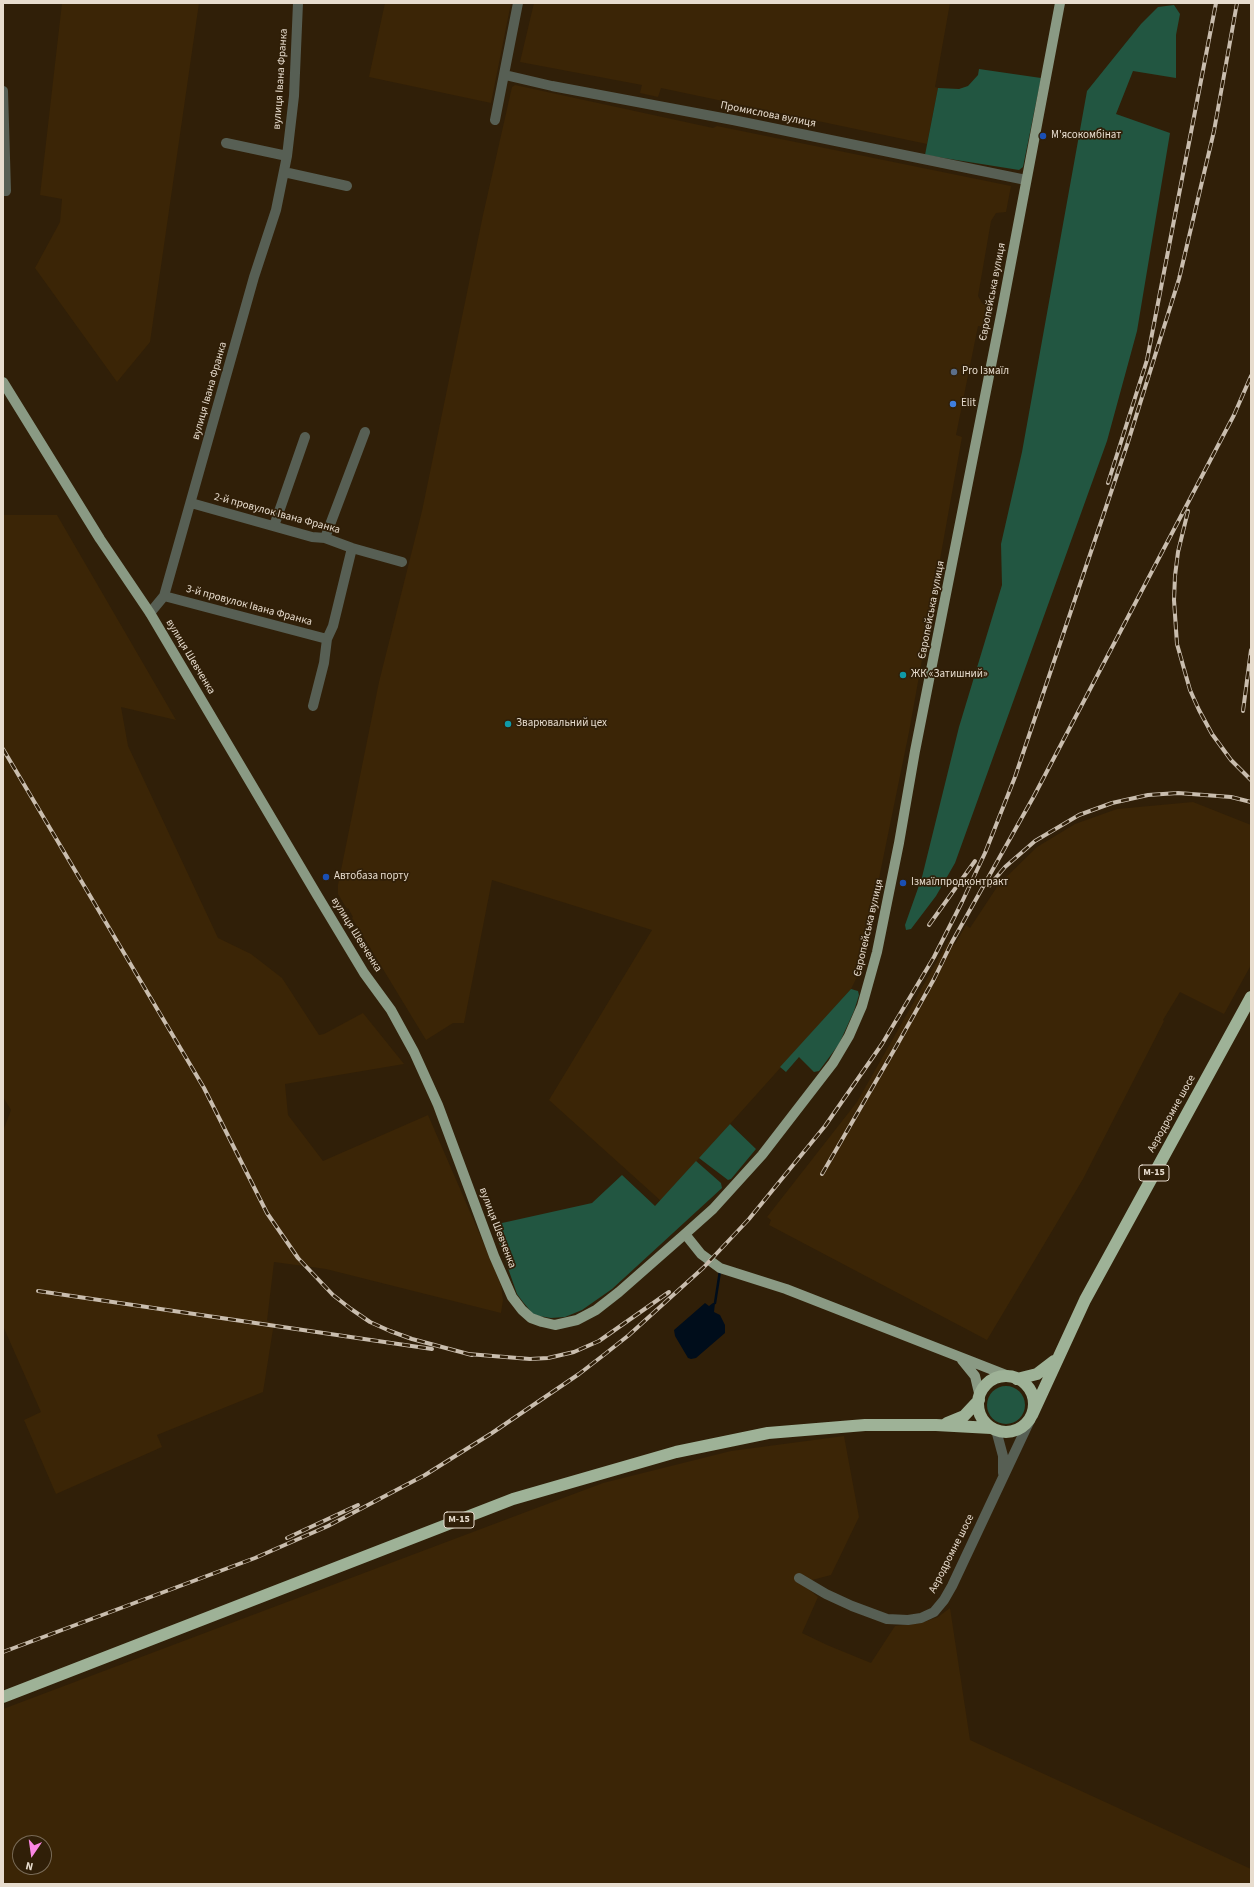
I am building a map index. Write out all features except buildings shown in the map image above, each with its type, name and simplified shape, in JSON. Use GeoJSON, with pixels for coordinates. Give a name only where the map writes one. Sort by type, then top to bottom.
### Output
{"type":"FeatureCollection","features":[{"type":"Feature","properties":{"kind":"highway","name":"Аеродромне шосе"},"geometry":{"type":"LineString","coordinates":[[1031,1417],[1061,1350],[1113,1247],[1251,997]]}},
{"type":"Feature","properties":{"kind":"highway","name":"Аеродромне шосе"},"geometry":{"type":"LineString","coordinates":[[1014,1378],[1030,1377],[1043,1371],[1054,1362],[1061,1350]]}},
{"type":"Feature","properties":{"kind":"highway","name":"М-15"},"geometry":{"type":"LineString","coordinates":[[936,1424],[958,1419],[970,1411],[989,1382],[1000,1378],[1014,1378]]}},
{"type":"Feature","properties":{"kind":"highway"},"geometry":{"type":"LineString","coordinates":[[1014,1378],[1026,1384],[1032,1394],[1034,1404],[1031,1417]]}},
{"type":"Feature","properties":{"kind":"highway"},"geometry":{"type":"LineString","coordinates":[[979,1398],[981,1416],[994,1429]]}},
{"type":"Feature","properties":{"kind":"highway","name":"М-15"},"geometry":{"type":"LineString","coordinates":[[3,1697],[513,1499],[676,1452],[768,1433],[866,1425],[936,1424],[994,1429],[1007,1432],[1017,1430],[1031,1417]]}},
{"type":"Feature","properties":{"kind":"main road","name":"Європейська вулиця"},"geometry":{"type":"LineString","coordinates":[[685,1234],[713,1209],[762,1155],[822,1078],[849,1036],[866,995],[900,843],[915,751],[943,615],[1060,3]]}},
{"type":"Feature","properties":{"kind":"main road","name":"вулиця Шевченка"},"geometry":{"type":"LineString","coordinates":[[3,382],[100,539],[150,613],[364,973],[391,1010],[414,1052],[438,1105],[494,1256],[512,1297],[522,1310],[531,1318],[542,1322],[555,1324],[577,1320],[596,1310],[619,1292],[685,1234]]}},
{"type":"Feature","properties":{"kind":"main road"},"geometry":{"type":"LineString","coordinates":[[685,1234],[701,1254],[720,1268],[786,1289],[1014,1378]]}},
{"type":"Feature","properties":{"kind":"main road"},"geometry":{"type":"LineString","coordinates":[[954,1354],[970,1367],[975,1376],[979,1398]]}},
{"type":"Feature","properties":{"kind":"street","name":"вулиця Івана Франка"},"geometry":{"type":"LineString","coordinates":[[150,613],[164,596],[254,277],[276,210],[287,156],[294,96],[298,3]]}},
{"type":"Feature","properties":{"kind":"street"},"geometry":{"type":"LineString","coordinates":[[495,120],[518,3]]}},
{"type":"Feature","properties":{"kind":"street","name":"Промислова вулиця"},"geometry":{"type":"LineString","coordinates":[[505,74],[552,86],[733,120],[1026,180]]}},
{"type":"Feature","properties":{"kind":"street"},"geometry":{"type":"LineString","coordinates":[[3,91],[5,191]]}},
{"type":"Feature","properties":{"kind":"street"},"geometry":{"type":"LineString","coordinates":[[226,143],[287,156]]}},
{"type":"Feature","properties":{"kind":"street"},"geometry":{"type":"LineString","coordinates":[[284,172],[347,186]]}},
{"type":"Feature","properties":{"kind":"street"},"geometry":{"type":"LineString","coordinates":[[325,538],[365,432]]}},
{"type":"Feature","properties":{"kind":"street"},"geometry":{"type":"LineString","coordinates":[[274,526],[305,437]]}},
{"type":"Feature","properties":{"kind":"street","name":"2-й провулок Івана Франка"},"geometry":{"type":"LineString","coordinates":[[191,503],[312,536],[325,538],[352,548],[402,562]]}},
{"type":"Feature","properties":{"kind":"street"},"geometry":{"type":"LineString","coordinates":[[313,706],[324,663],[327,639],[333,626],[352,548]]}},
{"type":"Feature","properties":{"kind":"street","name":"3-й провулок Івана Франка"},"geometry":{"type":"LineString","coordinates":[[164,596],[327,639]]}},
{"type":"Feature","properties":{"kind":"street","name":"Аеродромне шосе"},"geometry":{"type":"LineString","coordinates":[[799,1578],[826,1594],[852,1606],[887,1619],[908,1620],[920,1618],[934,1612],[944,1600],[952,1586],[1031,1417]]}},
{"type":"Feature","properties":{"kind":"street","name":"Аеродромне шосе"},"geometry":{"type":"LineString","coordinates":[[994,1429],[1003,1456],[1001,1483]]}},
{"type":"Feature","properties":{"kind":"shaded area"},"geometry":{"type":"Polygon","coordinates":[[[62,3],[199,3],[150,342],[117,382],[35,268],[60,222],[62,199],[40,195],[62,3]]]}},
{"type":"Feature","properties":{"kind":"shaded area"},"geometry":{"type":"Polygon","coordinates":[[[385,3],[511,3],[491,103],[369,77],[385,3]]]}},
{"type":"Feature","properties":{"kind":"shaded area"},"geometry":{"type":"Polygon","coordinates":[[[534,3],[950,3],[935,87],[938,88],[927,144],[661,88],[658,97],[640,93],[642,85],[520,62],[534,3]]]}},
{"type":"Feature","properties":{"kind":"shaded area"},"geometry":{"type":"Polygon","coordinates":[[[515,85],[713,128],[717,126],[1011,186],[1006,212],[996,213],[991,221],[978,296],[982,303],[989,307],[985,327],[978,326],[956,435],[962,437],[909,732],[860,971],[851,989],[661,1201],[549,1100],[652,930],[492,880],[464,1023],[453,1023],[426,1040],[352,918],[353,917],[348,908],[347,909],[338,894],[338,885],[379,682],[422,511],[483,215],[512,87],[515,85]]]}},
{"type":"Feature","properties":{"kind":"shaded area"},"geometry":{"type":"Polygon","coordinates":[[[3,515],[57,515],[176,720],[121,707],[128,746],[218,938],[251,954],[282,978],[319,1035],[324,1034],[363,1013],[404,1064],[285,1084],[288,1115],[323,1161],[428,1115],[501,1285],[503,1300],[501,1313],[326,1269],[274,1262],[267,1321],[274,1323],[263,1392],[157,1435],[162,1447],[56,1494],[24,1420],[41,1412],[3,1326],[3,1131],[11,1110],[3,1097],[3,515]]]}},
{"type":"Feature","properties":{"kind":"shaded area"},"geometry":{"type":"Polygon","coordinates":[[[1193,802],[1251,825],[1251,965],[1224,1014],[1180,992],[1163,1020],[1164,1021],[1083,1179],[987,1340],[769,1225],[771,1220],[767,1217],[857,1102],[949,940],[955,944],[966,925],[970,928],[999,884],[1037,847],[1075,824],[1117,809],[1193,802]]]}},
{"type":"Feature","properties":{"kind":"shaded area"},"geometry":{"type":"Polygon","coordinates":[[[844,1436],[859,1517],[831,1575],[801,1583],[818,1597],[802,1633],[871,1663],[895,1626],[921,1623],[938,1617],[950,1608],[970,1740],[1251,1869],[1251,1884],[3,1884],[3,1709],[603,1483],[731,1451],[844,1436]]]}},
{"type":"Feature","properties":{"kind":"green space"},"geometry":{"type":"Polygon","coordinates":[[[1174,5],[1180,14],[1176,35],[1176,78],[1133,71],[1116,114],[1170,133],[1137,331],[1107,441],[955,863],[936,896],[911,929],[906,930],[905,925],[922,877],[959,727],[1002,585],[1001,544],[1022,452],[1087,91],[1141,24],[1158,7],[1174,5]]]}},
{"type":"Feature","properties":{"kind":"green space"},"geometry":{"type":"Polygon","coordinates":[[[979,69],[1041,78],[1023,167],[1019,170],[925,155],[938,88],[959,89],[968,86],[978,75],[979,69]]]}},
{"type":"Feature","properties":{"kind":"green space"},"geometry":{"type":"Polygon","coordinates":[[[851,989],[858,991],[859,995],[854,1011],[839,1044],[819,1071],[814,1072],[799,1057],[786,1072],[780,1067],[851,989]]]}},
{"type":"Feature","properties":{"kind":"green space"},"geometry":{"type":"Polygon","coordinates":[[[730,1124],[756,1149],[731,1179],[728,1180],[699,1158],[730,1124]]]}},
{"type":"Feature","properties":{"kind":"green space"},"geometry":{"type":"Polygon","coordinates":[[[696,1161],[721,1183],[722,1188],[612,1289],[582,1310],[565,1317],[551,1318],[533,1314],[517,1294],[493,1225],[592,1203],[622,1175],[655,1206],[696,1161]]]}},
{"type":"Feature","properties":{"kind":"green space"},"geometry":{"type":"Polygon","coordinates":[[[1006,1386],[1016,1389],[1022,1395],[1025,1405],[1022,1415],[1016,1421],[1006,1424],[996,1421],[990,1415],[987,1405],[990,1395],[996,1389],[1006,1386]]]}},
{"type":"Feature","properties":{"kind":"water"},"geometry":{"type":"Polygon","coordinates":[[[705,1303],[709,1306],[715,1303],[714,1312],[720,1315],[725,1325],[725,1333],[696,1358],[691,1359],[688,1358],[675,1336],[674,1330],[705,1303]]]}},
{"type":"Feature","properties":{"kind":"waterway"},"geometry":{"type":"LineString","coordinates":[[715,1303],[720,1271]]}},
{"type":"Feature","properties":{"kind":"railway"},"geometry":{"type":"LineString","coordinates":[[1108,483],[1147,360],[1216,3]]}},
{"type":"Feature","properties":{"kind":"railway"},"geometry":{"type":"LineString","coordinates":[[3,1652],[255,1558],[328,1526],[425,1475],[492,1433],[579,1374],[605,1354],[629,1335],[703,1268],[749,1219],[825,1126],[882,1044],[934,957],[985,853],[1015,777],[1128,442],[1179,279],[1214,131],[1237,3]]}},
{"type":"Feature","properties":{"kind":"railway"},"geometry":{"type":"LineString","coordinates":[[822,1174],[897,1045],[934,979],[952,942],[1034,796],[1234,415],[1251,376]]}},
{"type":"Feature","properties":{"kind":"railway"},"geometry":{"type":"LineString","coordinates":[[1188,511],[1178,552],[1175,576],[1174,600],[1177,644],[1190,690],[1212,734],[1231,760],[1251,780]]}},
{"type":"Feature","properties":{"kind":"railway"},"geometry":{"type":"LineString","coordinates":[[1243,711],[1251,650]]}},
{"type":"Feature","properties":{"kind":"railway"},"geometry":{"type":"LineString","coordinates":[[3,749],[204,1088],[267,1213],[298,1258],[333,1295],[370,1322],[412,1339],[472,1355]]}},
{"type":"Feature","properties":{"kind":"railway"},"geometry":{"type":"LineString","coordinates":[[989,886],[1005,867],[1035,841],[1079,815],[1112,803],[1148,795],[1178,793],[1231,797],[1251,802]]}},
{"type":"Feature","properties":{"kind":"railway"},"geometry":{"type":"LineString","coordinates":[[929,925],[975,861]]}},
{"type":"Feature","properties":{"kind":"railway"},"geometry":{"type":"LineString","coordinates":[[38,1291],[432,1349]]}},
{"type":"Feature","properties":{"kind":"railway"},"geometry":{"type":"LineString","coordinates":[[468,1354],[530,1359],[548,1358],[574,1352],[599,1341],[669,1292]]}},
{"type":"Feature","properties":{"kind":"railway"},"geometry":{"type":"LineString","coordinates":[[287,1538],[358,1505]]}},
{"type":"Feature","properties":{"kind":"place","name":"М'ясокомбінат"},"geometry":{"type":"Point","coordinates":[1043,136]}},
{"type":"Feature","properties":{"kind":"place","name":"Pro Ізмаїл"},"geometry":{"type":"Point","coordinates":[954,372]}},
{"type":"Feature","properties":{"kind":"place","name":"Elit"},"geometry":{"type":"Point","coordinates":[953,404]}},
{"type":"Feature","properties":{"kind":"place","name":"ЖК «Затишний»"},"geometry":{"type":"Point","coordinates":[903,675]}},
{"type":"Feature","properties":{"kind":"place","name":"Зварювальний цех"},"geometry":{"type":"Point","coordinates":[508,724]}},
{"type":"Feature","properties":{"kind":"place","name":"Автобаза порту"},"geometry":{"type":"Point","coordinates":[326,877]}},
{"type":"Feature","properties":{"kind":"place","name":"Ізмаїлпродконтракт"},"geometry":{"type":"Point","coordinates":[903,883]}}]}
